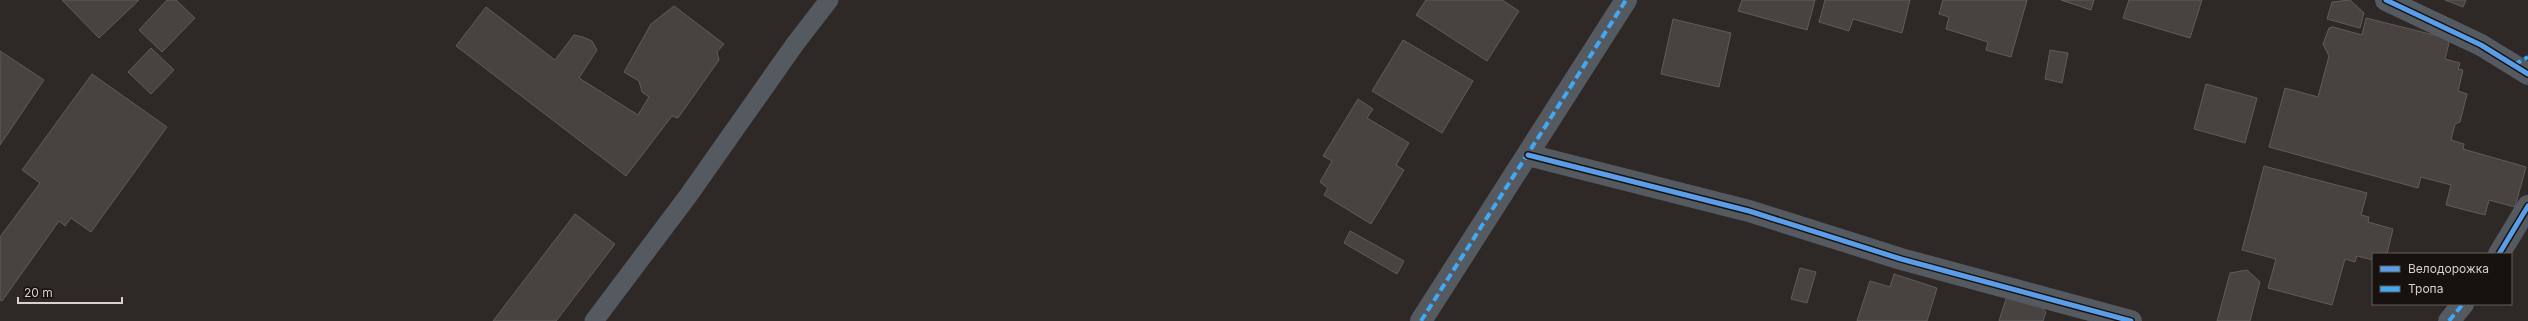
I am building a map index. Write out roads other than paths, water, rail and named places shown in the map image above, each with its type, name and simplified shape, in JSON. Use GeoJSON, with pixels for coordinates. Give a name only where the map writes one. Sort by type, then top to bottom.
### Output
{"type":"FeatureCollection","features":[{"type":"Feature","properties":{"kind":"street"},"geometry":{"type":"LineString","coordinates":[[1421,321],[1626,0]]}},
{"type":"Feature","properties":{"kind":"street"},"geometry":{"type":"LineString","coordinates":[[2386,0],[2401,5],[2523,65]]}},
{"type":"Feature","properties":{"kind":"street"},"geometry":{"type":"LineString","coordinates":[[1528,155],[1749,211],[1901,259],[2131,321]]}},
{"type":"Feature","properties":{"kind":"street"},"geometry":{"type":"LineString","coordinates":[[2500,253],[2528,206]]}},
{"type":"Feature","properties":{"kind":"street"},"geometry":{"type":"LineString","coordinates":[[2449,321],[2462,305]]}},
{"type":"Feature","properties":{"kind":"lane"},"geometry":{"type":"LineString","coordinates":[[594,321],[688,196],[795,44],[829,0]]}}]}
